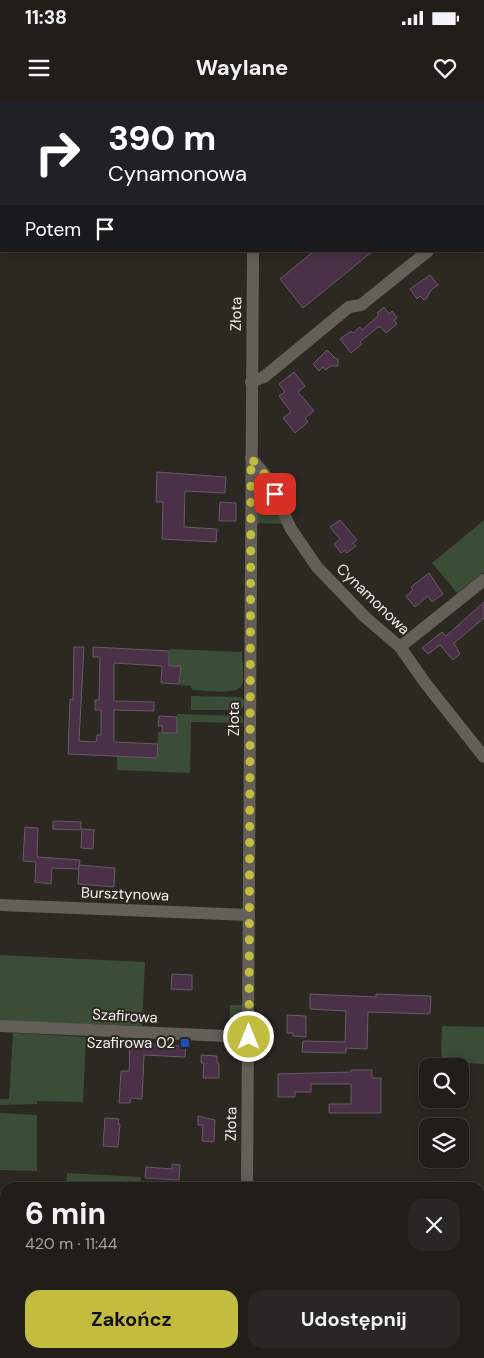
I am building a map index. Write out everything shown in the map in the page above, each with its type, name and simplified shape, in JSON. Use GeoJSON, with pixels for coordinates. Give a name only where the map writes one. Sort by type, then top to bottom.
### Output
{"type":"FeatureCollection","features":[{"type":"Feature","properties":{"kind":"street","name":"Złota"},"geometry":{"type":"LineString","coordinates":[[247,1182],[253,252]]}},
{"type":"Feature","properties":{"kind":"street"},"geometry":{"type":"LineString","coordinates":[[251,382],[264,377],[349,307],[361,305],[427,252]]}},
{"type":"Feature","properties":{"kind":"street","name":"Cynamonowa"},"geometry":{"type":"LineString","coordinates":[[251,458],[266,476],[291,529],[317,567],[365,617],[400,647],[484,757]]}},
{"type":"Feature","properties":{"kind":"street"},"geometry":{"type":"LineString","coordinates":[[400,647],[484,580]]}},
{"type":"Feature","properties":{"kind":"street","name":"Bursztynowa"},"geometry":{"type":"LineString","coordinates":[[0,905],[250,915]]}},
{"type":"Feature","properties":{"kind":"street","name":"Szafirowa"},"geometry":{"type":"LineString","coordinates":[[0,1026],[249,1037]]}},
{"type":"Feature","properties":{"kind":"green space"},"geometry":{"type":"Polygon","coordinates":[[[255,474],[259,474],[287,524],[255,523],[255,474]]]}},
{"type":"Feature","properties":{"kind":"green space"},"geometry":{"type":"Polygon","coordinates":[[[484,520],[484,572],[457,593],[432,563],[484,520]]]}},
{"type":"Feature","properties":{"kind":"green space"},"geometry":{"type":"Polygon","coordinates":[[[170,649],[242,652],[242,685],[234,690],[219,692],[192,690],[191,686],[179,685],[180,666],[169,666],[170,649]]]}},
{"type":"Feature","properties":{"kind":"green space"},"geometry":{"type":"Polygon","coordinates":[[[191,696],[240,697],[244,700],[244,706],[240,710],[191,710],[191,696]]]}},
{"type":"Feature","properties":{"kind":"green space"},"geometry":{"type":"Polygon","coordinates":[[[177,714],[242,716],[244,723],[191,722],[190,773],[117,770],[117,756],[157,758],[158,732],[176,733],[177,714]]]}},
{"type":"Feature","properties":{"kind":"green space"},"geometry":{"type":"Polygon","coordinates":[[[0,955],[145,962],[142,1026],[0,1021],[0,955]]]}},
{"type":"Feature","properties":{"kind":"green space"},"geometry":{"type":"Polygon","coordinates":[[[230,1005],[244,1005],[243,1028],[229,1033],[230,1005]]]}},
{"type":"Feature","properties":{"kind":"green space"},"geometry":{"type":"Polygon","coordinates":[[[442,1026],[484,1027],[484,1064],[469,1063],[469,1058],[441,1058],[442,1026]]]}},
{"type":"Feature","properties":{"kind":"green space"},"geometry":{"type":"Polygon","coordinates":[[[13,1033],[86,1037],[83,1102],[37,1101],[37,1104],[0,1105],[0,1099],[9,1099],[13,1033]]]}},
{"type":"Feature","properties":{"kind":"green space"},"geometry":{"type":"Polygon","coordinates":[[[0,1113],[37,1115],[37,1171],[0,1170],[0,1113]]]}},
{"type":"Feature","properties":{"kind":"green space"},"geometry":{"type":"Polygon","coordinates":[[[67,1173],[141,1177],[140,1182],[66,1182],[67,1173]]]}},
{"type":"Feature","properties":{"kind":"building"},"geometry":{"type":"Polygon","coordinates":[[[313,252],[372,252],[303,308],[280,279],[313,252]]]}},
{"type":"Feature","properties":{"kind":"building"},"geometry":{"type":"Polygon","coordinates":[[[430,275],[438,285],[431,290],[424,300],[420,296],[417,299],[410,289],[430,275]]]}},
{"type":"Feature","properties":{"kind":"building"},"geometry":{"type":"Polygon","coordinates":[[[384,307],[389,314],[392,311],[397,318],[394,320],[397,324],[386,333],[381,327],[378,327],[360,342],[362,344],[351,353],[340,339],[351,331],[353,333],[360,327],[362,330],[379,315],[377,313],[384,307]]]}},
{"type":"Feature","properties":{"kind":"building"},"geometry":{"type":"Polygon","coordinates":[[[327,350],[338,359],[338,366],[331,366],[325,370],[323,367],[319,371],[313,364],[327,350]]]}},
{"type":"Feature","properties":{"kind":"building"},"geometry":{"type":"Polygon","coordinates":[[[294,372],[305,386],[298,392],[314,411],[305,418],[308,422],[295,433],[283,418],[291,412],[279,396],[285,392],[279,384],[294,372]]]}},
{"type":"Feature","properties":{"kind":"building"},"geometry":{"type":"Polygon","coordinates":[[[157,472],[226,477],[225,493],[185,491],[184,527],[217,529],[216,542],[162,539],[163,502],[156,502],[157,472]]]}},
{"type":"Feature","properties":{"kind":"building"},"geometry":{"type":"Polygon","coordinates":[[[220,502],[236,503],[236,521],[219,521],[220,502]]]}},
{"type":"Feature","properties":{"kind":"building"},"geometry":{"type":"Polygon","coordinates":[[[340,520],[357,540],[353,543],[356,546],[347,553],[345,550],[341,553],[334,544],[340,539],[330,527],[340,520]]]}},
{"type":"Feature","properties":{"kind":"building"},"geometry":{"type":"Polygon","coordinates":[[[429,573],[443,594],[432,602],[428,596],[415,607],[406,596],[413,590],[411,587],[429,573]]]}},
{"type":"Feature","properties":{"kind":"building"},"geometry":{"type":"Polygon","coordinates":[[[484,602],[484,618],[454,643],[460,654],[453,660],[440,645],[428,654],[422,648],[442,632],[446,636],[484,602]]]}},
{"type":"Feature","properties":{"kind":"building"},"geometry":{"type":"Polygon","coordinates":[[[74,647],[84,647],[79,741],[96,742],[97,735],[101,735],[101,710],[95,710],[95,700],[99,700],[100,657],[93,657],[93,647],[169,651],[169,666],[181,666],[179,684],[161,683],[162,666],[114,663],[114,701],[154,702],[154,711],[114,710],[114,742],[158,744],[157,758],[68,754],[70,699],[73,700],[74,647]]]}},
{"type":"Feature","properties":{"kind":"building"},"geometry":{"type":"Polygon","coordinates":[[[159,716],[177,717],[177,733],[162,733],[162,726],[158,726],[159,716]]]}},
{"type":"Feature","properties":{"kind":"building"},"geometry":{"type":"Polygon","coordinates":[[[53,821],[81,822],[81,830],[53,829],[53,821]]]}},
{"type":"Feature","properties":{"kind":"building"},"geometry":{"type":"Polygon","coordinates":[[[25,827],[38,828],[37,857],[80,860],[79,869],[52,868],[51,884],[35,882],[36,862],[23,861],[25,827]]]}},
{"type":"Feature","properties":{"kind":"building"},"geometry":{"type":"Polygon","coordinates":[[[82,829],[94,830],[93,849],[81,848],[82,829]]]}},
{"type":"Feature","properties":{"kind":"building"},"geometry":{"type":"Polygon","coordinates":[[[79,865],[115,868],[114,887],[78,884],[79,865]]]}},
{"type":"Feature","properties":{"kind":"building"},"geometry":{"type":"Polygon","coordinates":[[[172,974],[192,975],[192,990],[171,989],[172,974]]]}},
{"type":"Feature","properties":{"kind":"building"},"geometry":{"type":"Polygon","coordinates":[[[310,994],[376,997],[376,994],[431,996],[430,1014],[368,1012],[367,1049],[346,1048],[346,1053],[302,1052],[303,1041],[345,1042],[346,1011],[310,1009],[310,994]]]}},
{"type":"Feature","properties":{"kind":"building"},"geometry":{"type":"Polygon","coordinates":[[[287,1015],[306,1016],[306,1037],[293,1036],[293,1033],[287,1033],[287,1015]]]}},
{"type":"Feature","properties":{"kind":"building"},"geometry":{"type":"Polygon","coordinates":[[[130,1044],[186,1046],[185,1057],[144,1055],[142,1099],[131,1098],[130,1103],[119,1103],[121,1071],[129,1071],[130,1044]]]}},
{"type":"Feature","properties":{"kind":"building"},"geometry":{"type":"Polygon","coordinates":[[[201,1055],[217,1056],[219,1078],[203,1078],[204,1063],[201,1063],[201,1055]]]}},
{"type":"Feature","properties":{"kind":"building"},"geometry":{"type":"Polygon","coordinates":[[[351,1070],[372,1070],[372,1078],[381,1078],[381,1113],[329,1113],[329,1104],[351,1104],[351,1084],[311,1084],[311,1092],[295,1092],[295,1097],[278,1097],[278,1074],[351,1072],[351,1070]]]}},
{"type":"Feature","properties":{"kind":"building"},"geometry":{"type":"Polygon","coordinates":[[[198,1116],[215,1120],[214,1142],[202,1141],[203,1125],[198,1125],[198,1116]]]}},
{"type":"Feature","properties":{"kind":"building"},"geometry":{"type":"Polygon","coordinates":[[[105,1118],[119,1119],[118,1147],[103,1146],[105,1118]]]}},
{"type":"Feature","properties":{"kind":"building"},"geometry":{"type":"Polygon","coordinates":[[[172,1164],[180,1165],[179,1180],[145,1178],[146,1167],[172,1169],[172,1164]]]}},
{"type":"Feature","properties":{"kind":"place","name":"Szafirowa 02"},"geometry":{"type":"Point","coordinates":[185,1043]}},
{"type":"Feature","properties":{"kind":"route"},"geometry":{"type":"LineString","coordinates":[[249,1037],[251,458],[266,476],[275,494]]}}]}
